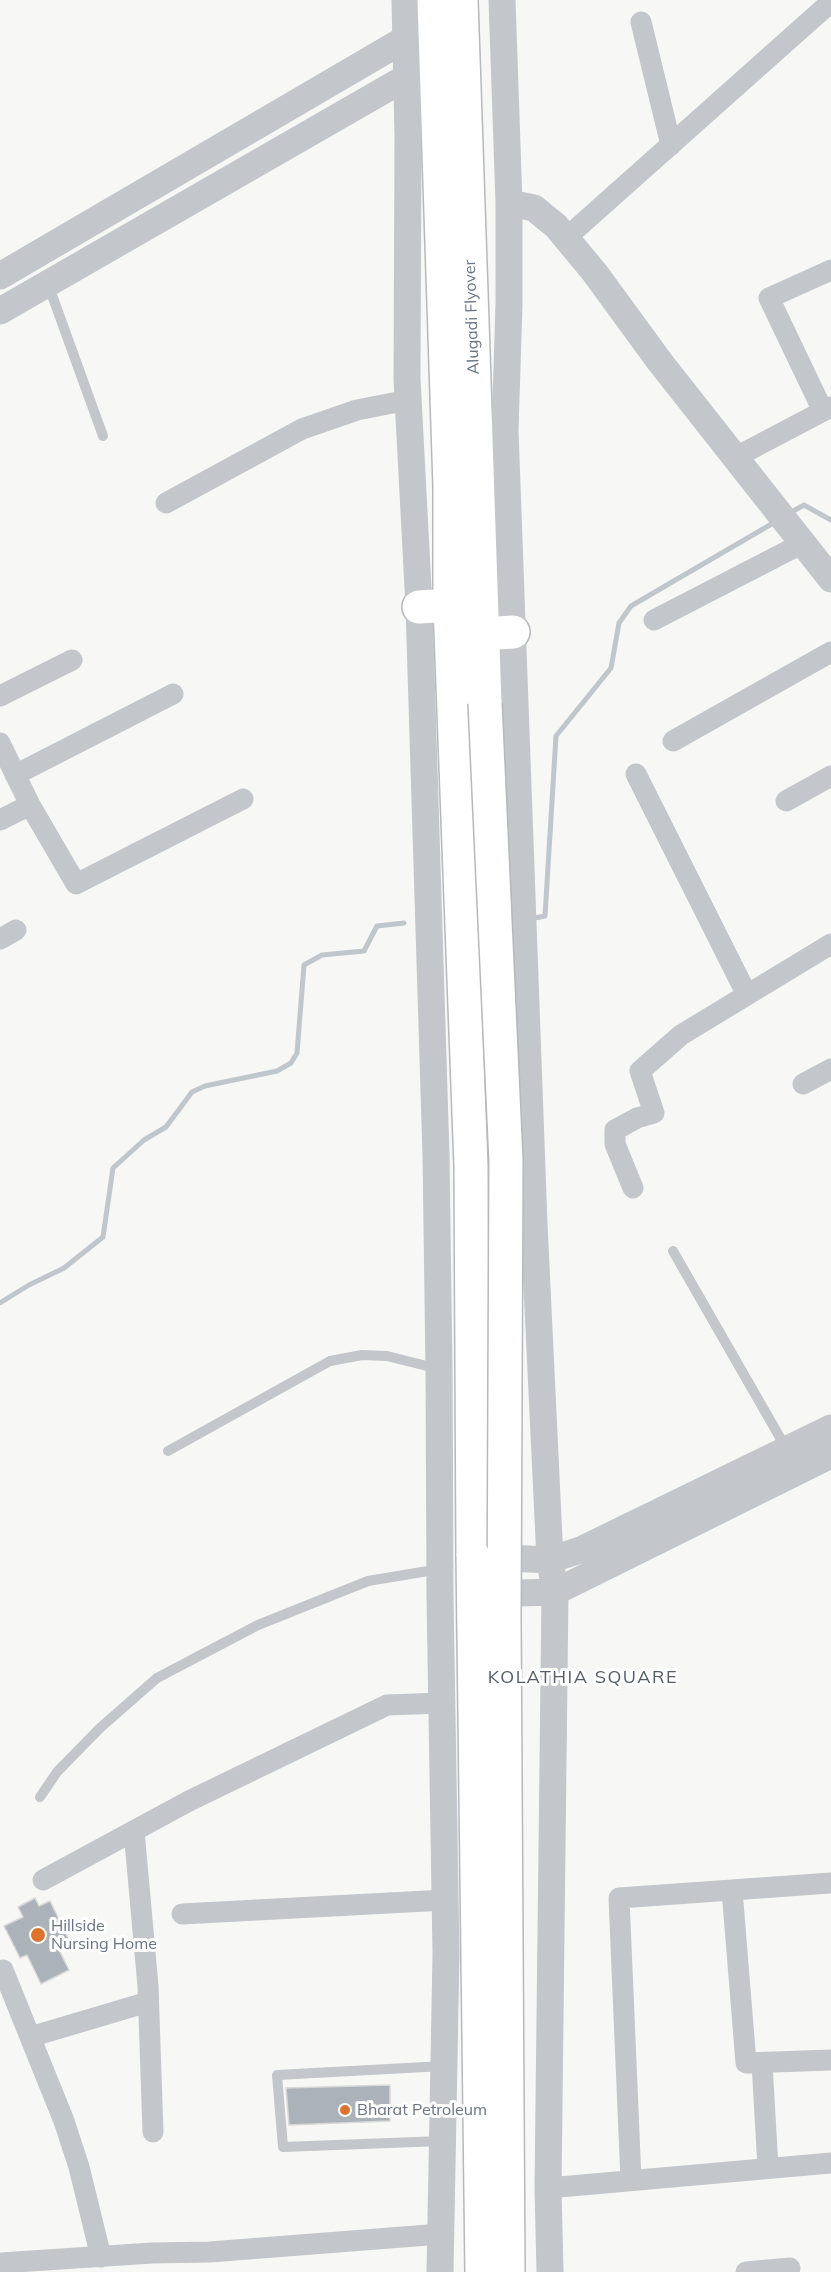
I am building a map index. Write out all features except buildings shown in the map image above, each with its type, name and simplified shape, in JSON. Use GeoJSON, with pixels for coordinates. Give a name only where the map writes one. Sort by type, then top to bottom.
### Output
{"type":"FeatureCollection","features":[{"type":"Feature","properties":{"kind":"highway","name":"Alugadi Flyover"},"geometry":{"type":"LineString","coordinates":[[434,0],[450,487],[435,606],[469,702]]}},
{"type":"Feature","properties":{"kind":"highway","name":"Alugadi Flyover"},"geometry":{"type":"LineString","coordinates":[[461,0],[476,437],[498,633],[469,702]]}},
{"type":"Feature","properties":{"kind":"highway"},"geometry":{"type":"LineString","coordinates":[[469,702],[474,1622],[482,2272]]}},
{"type":"Feature","properties":{"kind":"highway"},"geometry":{"type":"LineString","coordinates":[[469,702],[507,1202],[504,1630],[508,2272]]}},
{"type":"Feature","properties":{"kind":"street"},"geometry":{"type":"LineString","coordinates":[[405,0],[408,400],[435,606],[436,1143],[440,1596],[446,1900],[440,2272]]}},
{"type":"Feature","properties":{"kind":"street"},"geometry":{"type":"LineString","coordinates":[[502,0],[509,203],[509,304],[498,633],[524,920],[534,1224],[550,1560],[555,1592],[550,2272]]}},
{"type":"Feature","properties":{"kind":"street"},"geometry":{"type":"LineString","coordinates":[[566,238],[831,2]]}},
{"type":"Feature","properties":{"kind":"street"},"geometry":{"type":"LineString","coordinates":[[640,22],[670,145]]}},
{"type":"Feature","properties":{"kind":"street"},"geometry":{"type":"LineString","coordinates":[[0,276],[406,38]]}},
{"type":"Feature","properties":{"kind":"street"},"geometry":{"type":"LineString","coordinates":[[0,311],[407,77]]}},
{"type":"Feature","properties":{"kind":"street"},"geometry":{"type":"LineString","coordinates":[[509,203],[534,208],[556,226],[595,273],[734,458],[831,579]]}},
{"type":"Feature","properties":{"kind":"street"},"geometry":{"type":"LineString","coordinates":[[734,458],[827,409],[769,297],[831,270]]}},
{"type":"Feature","properties":{"kind":"street"},"geometry":{"type":"LineString","coordinates":[[166,503],[302,429],[357,410],[408,400]]}},
{"type":"Feature","properties":{"kind":"street"},"geometry":{"type":"LineString","coordinates":[[654,620],[800,538]]}},
{"type":"Feature","properties":{"kind":"street"},"geometry":{"type":"LineString","coordinates":[[673,741],[831,652]]}},
{"type":"Feature","properties":{"kind":"street"},"geometry":{"type":"LineString","coordinates":[[0,696],[72,660]]}},
{"type":"Feature","properties":{"kind":"street"},"geometry":{"type":"LineString","coordinates":[[15,775],[173,694]]}},
{"type":"Feature","properties":{"kind":"street"},"geometry":{"type":"LineString","coordinates":[[0,743],[30,805],[76,884],[243,799]]}},
{"type":"Feature","properties":{"kind":"street"},"geometry":{"type":"LineString","coordinates":[[636,774],[747,995]]}},
{"type":"Feature","properties":{"kind":"street"},"geometry":{"type":"LineString","coordinates":[[786,801],[831,776]]}},
{"type":"Feature","properties":{"kind":"street"},"geometry":{"type":"LineString","coordinates":[[0,820],[30,805]]}},
{"type":"Feature","properties":{"kind":"street"},"geometry":{"type":"LineString","coordinates":[[633,1188],[615,1144],[615,1130],[637,1118],[654,1113],[640,1071],[681,1035],[831,944]]}},
{"type":"Feature","properties":{"kind":"street"},"geometry":{"type":"LineString","coordinates":[[803,1084],[831,1069]]}},
{"type":"Feature","properties":{"kind":"street"},"geometry":{"type":"LineString","coordinates":[[440,1562],[550,1560],[583,1549],[831,1428]]}},
{"type":"Feature","properties":{"kind":"street"},"geometry":{"type":"LineString","coordinates":[[440,1596],[555,1592],[831,1455]]}},
{"type":"Feature","properties":{"kind":"street"},"geometry":{"type":"LineString","coordinates":[[43,1881],[189,1801],[387,1704],[442,1703]]}},
{"type":"Feature","properties":{"kind":"street"},"geometry":{"type":"LineString","coordinates":[[134,1831],[148,2002],[153,2132]]}},
{"type":"Feature","properties":{"kind":"street"},"geometry":{"type":"LineString","coordinates":[[631,2180],[619,1898],[831,1883]]}},
{"type":"Feature","properties":{"kind":"street"},"geometry":{"type":"LineString","coordinates":[[732,1890],[746,2063],[831,2060]]}},
{"type":"Feature","properties":{"kind":"street"},"geometry":{"type":"LineString","coordinates":[[182,1914],[446,1900]]}},
{"type":"Feature","properties":{"kind":"street"},"geometry":{"type":"LineString","coordinates":[[3,1970],[64,2121],[79,2167],[101,2257]]}},
{"type":"Feature","properties":{"kind":"street"},"geometry":{"type":"LineString","coordinates":[[30,2037],[148,2002]]}},
{"type":"Feature","properties":{"kind":"street"},"geometry":{"type":"LineString","coordinates":[[762,2063],[768,2168]]}},
{"type":"Feature","properties":{"kind":"street"},"geometry":{"type":"LineString","coordinates":[[549,2188],[831,2163]]}},
{"type":"Feature","properties":{"kind":"street"},"geometry":{"type":"LineString","coordinates":[[0,2263],[210,2252],[441,2235]]}},
{"type":"Feature","properties":{"kind":"street"},"geometry":{"type":"LineString","coordinates":[[746,2272],[790,2268]]}},
{"type":"Feature","properties":{"kind":"lane"},"geometry":{"type":"LineString","coordinates":[[48,284],[103,436]]}},
{"type":"Feature","properties":{"kind":"lane"},"geometry":{"type":"LineString","coordinates":[[673,1251],[787,1449]]}},
{"type":"Feature","properties":{"kind":"lane"},"geometry":{"type":"LineString","coordinates":[[168,1451],[330,1361],[362,1355],[387,1356],[439,1369]]}},
{"type":"Feature","properties":{"kind":"lane"},"geometry":{"type":"LineString","coordinates":[[40,1797],[57,1772],[85,1743],[157,1678],[258,1625],[368,1581],[440,1562]]}},
{"type":"Feature","properties":{"kind":"lane"},"geometry":{"type":"LineString","coordinates":[[442,2141],[283,2147],[277,2075],[444,2066]]}},
{"type":"Feature","properties":{"kind":"waterway"},"geometry":{"type":"LineString","coordinates":[[788,514],[804,505],[831,520]]}},
{"type":"Feature","properties":{"kind":"waterway"},"geometry":{"type":"LineString","coordinates":[[530,919],[545,916],[556,736],[611,668],[619,623],[631,606],[775,522]]}},
{"type":"Feature","properties":{"kind":"waterway"},"geometry":{"type":"LineString","coordinates":[[0,1303],[29,1285],[64,1268],[103,1237],[113,1168],[144,1140],[166,1127],[192,1092],[205,1086],[277,1071],[291,1063],[297,1053],[304,965],[322,955],[364,951],[377,926],[404,923]]}},
{"type":"Feature","properties":{"kind":"place","name":"Hillside Nursing Home"},"geometry":{"type":"Point","coordinates":[38,1935]}},
{"type":"Feature","properties":{"kind":"place","name":"Bharat Petroleum"},"geometry":{"type":"Point","coordinates":[345,2110]}},
{"type":"Feature","properties":{"kind":"district","name":"KOLATHIA SQUARE"},"geometry":{"type":"Point","coordinates":[583,1678]}}]}
